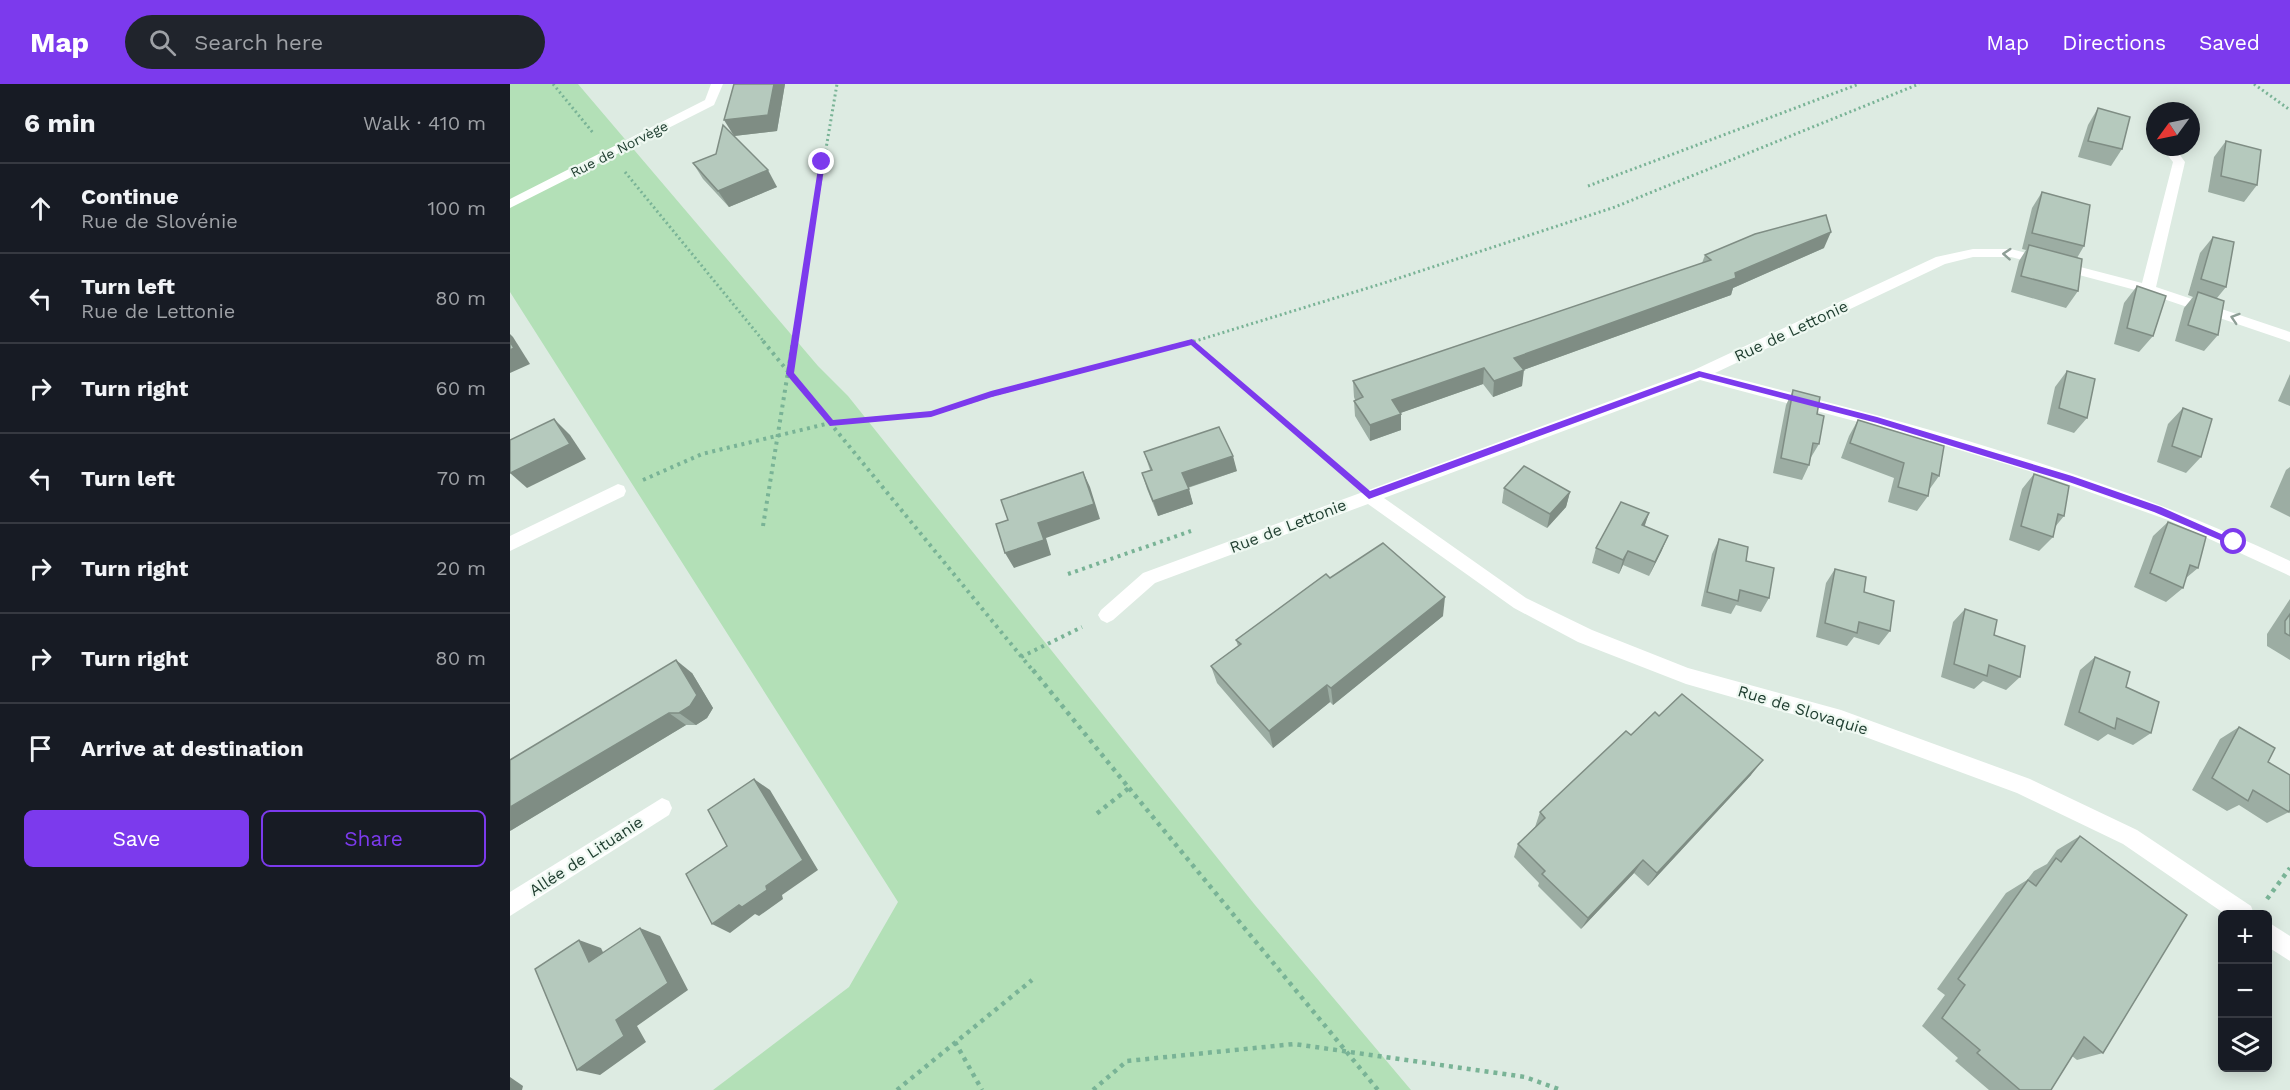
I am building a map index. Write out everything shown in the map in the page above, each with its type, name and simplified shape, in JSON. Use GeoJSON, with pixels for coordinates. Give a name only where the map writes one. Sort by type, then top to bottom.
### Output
{"type":"FeatureCollection","features":[{"type":"Feature","properties":{"kind":"street","name":"Rue de Norvège"},"geometry":{"type":"LineString","coordinates":[[510,204],[710,102],[717,84]]}},
{"type":"Feature","properties":{"kind":"street"},"geometry":{"type":"LineString","coordinates":[[2148,289],[2179,162],[2174,156]]}},
{"type":"Feature","properties":{"kind":"street","name":"Rue de Lettonie"},"geometry":{"type":"LineString","coordinates":[[1107,615],[1149,578],[1699,374],[1941,260],[1973,254],[2011,253],[2148,289],[2290,337]]}},
{"type":"Feature","properties":{"kind":"street"},"geometry":{"type":"LineString","coordinates":[[1699,374],[1877,420],[2072,480],[2157,509],[2290,569]]}},
{"type":"Feature","properties":{"kind":"street"},"geometry":{"type":"LineString","coordinates":[[510,544],[618,491]]}},
{"type":"Feature","properties":{"kind":"street","name":"Rue de Slovaquie"},"geometry":{"type":"LineString","coordinates":[[1369,496],[1520,603],[1585,636],[1686,676],[1841,719],[2023,786],[2130,837],[2236,910]]}},
{"type":"Feature","properties":{"kind":"street","name":"Allée de Lituanie"},"geometry":{"type":"LineString","coordinates":[[510,905],[662,808]]}},
{"type":"Feature","properties":{"kind":"street"},"geometry":{"type":"LineString","coordinates":[[2272,936],[2290,950]]}},
{"type":"Feature","properties":{"kind":"path"},"geometry":{"type":"LineString","coordinates":[[553,84],[1378,1090]]}},
{"type":"Feature","properties":{"kind":"path"},"geometry":{"type":"LineString","coordinates":[[763,526],[790,374],[822,162],[837,84]]}},
{"type":"Feature","properties":{"kind":"path"},"geometry":{"type":"LineString","coordinates":[[1588,186],[1859,84]]}},
{"type":"Feature","properties":{"kind":"path"},"geometry":{"type":"LineString","coordinates":[[618,491],[702,454],[830,423],[931,414],[991,394],[1192,342],[1384,284],[1615,207],[1919,84]]}},
{"type":"Feature","properties":{"kind":"path"},"geometry":{"type":"LineString","coordinates":[[2254,84],[2290,110]]}},
{"type":"Feature","properties":{"kind":"path"},"geometry":{"type":"LineString","coordinates":[[1192,342],[1369,496]]}},
{"type":"Feature","properties":{"kind":"path"},"geometry":{"type":"LineString","coordinates":[[1021,657],[1107,615]]}},
{"type":"Feature","properties":{"kind":"path"},"geometry":{"type":"LineString","coordinates":[[1095,815],[1129,788]]}},
{"type":"Feature","properties":{"kind":"path"},"geometry":{"type":"LineString","coordinates":[[2263,905],[2290,868]]}},
{"type":"Feature","properties":{"kind":"path"},"geometry":{"type":"LineString","coordinates":[[897,1090],[1032,980]]}},
{"type":"Feature","properties":{"kind":"path"},"geometry":{"type":"LineString","coordinates":[[955,1042],[981,1090]]}},
{"type":"Feature","properties":{"kind":"path"},"geometry":{"type":"LineString","coordinates":[[1093,1090],[1127,1061],[1294,1044],[1525,1077],[1561,1090]]}},
{"type":"Feature","properties":{"kind":"green space"},"geometry":{"type":"Polygon","coordinates":[[[510,84],[578,84],[818,366],[848,396],[1255,905],[1411,1090],[713,1090],[849,987],[898,902],[510,292],[510,84]]]}},
{"type":"Feature","properties":{"kind":"building"},"geometry":{"type":"Polygon","coordinates":[[[734,84],[774,84],[768,115],[724,120],[734,84]]]}},
{"type":"Feature","properties":{"kind":"building"},"geometry":{"type":"Polygon","coordinates":[[[2098,108],[2130,117],[2122,149],[2088,141],[2098,108]]]}},
{"type":"Feature","properties":{"kind":"building"},"geometry":{"type":"Polygon","coordinates":[[[723,125],[768,170],[718,191],[693,163],[716,154],[723,125]]]}},
{"type":"Feature","properties":{"kind":"building"},"geometry":{"type":"Polygon","coordinates":[[[2226,141],[2261,150],[2257,185],[2221,176],[2226,141]]]}},
{"type":"Feature","properties":{"kind":"building"},"geometry":{"type":"Polygon","coordinates":[[[2042,192],[2090,205],[2084,246],[2032,233],[2042,192]]]}},
{"type":"Feature","properties":{"kind":"building"},"geometry":{"type":"Polygon","coordinates":[[[1826,215],[1831,232],[1735,273],[1736,278],[1514,358],[1524,370],[1494,381],[1484,368],[1392,400],[1401,414],[1370,425],[1354,401],[1363,397],[1353,381],[1711,260],[1705,255],[1755,234],[1826,215]]]}},
{"type":"Feature","properties":{"kind":"building"},"geometry":{"type":"Polygon","coordinates":[[[2213,237],[2234,242],[2226,287],[2201,279],[2213,237]]]}},
{"type":"Feature","properties":{"kind":"building"},"geometry":{"type":"Polygon","coordinates":[[[2029,245],[2082,259],[2078,291],[2021,276],[2029,245]]]}},
{"type":"Feature","properties":{"kind":"building"},"geometry":{"type":"Polygon","coordinates":[[[2137,286],[2166,296],[2153,336],[2127,328],[2137,286]]]}},
{"type":"Feature","properties":{"kind":"building"},"geometry":{"type":"Polygon","coordinates":[[[2198,292],[2224,301],[2218,335],[2188,325],[2198,292]]]}},
{"type":"Feature","properties":{"kind":"building"},"geometry":{"type":"Polygon","coordinates":[[[2067,371],[2095,379],[2087,418],[2059,408],[2067,371]]]}},
{"type":"Feature","properties":{"kind":"building"},"geometry":{"type":"Polygon","coordinates":[[[1793,390],[1820,397],[1817,414],[1824,416],[1819,444],[1813,443],[1809,465],[1781,458],[1793,390]]]}},
{"type":"Feature","properties":{"kind":"building"},"geometry":{"type":"Polygon","coordinates":[[[2183,408],[2212,419],[2201,457],[2172,446],[2183,408]]]}},
{"type":"Feature","properties":{"kind":"building"},"geometry":{"type":"Polygon","coordinates":[[[554,419],[570,444],[510,473],[510,440],[554,419]]]}},
{"type":"Feature","properties":{"kind":"building"},"geometry":{"type":"Polygon","coordinates":[[[1858,420],[1944,446],[1939,476],[1932,473],[1928,496],[1898,487],[1904,463],[1850,443],[1858,420]]]}},
{"type":"Feature","properties":{"kind":"building"},"geometry":{"type":"Polygon","coordinates":[[[1219,427],[1233,456],[1182,473],[1189,489],[1153,501],[1142,473],[1152,470],[1144,452],[1219,427]]]}},
{"type":"Feature","properties":{"kind":"building"},"geometry":{"type":"Polygon","coordinates":[[[1524,466],[1570,492],[1550,514],[1504,488],[1524,466]]]}},
{"type":"Feature","properties":{"kind":"building"},"geometry":{"type":"Polygon","coordinates":[[[1083,472],[1094,504],[1038,523],[1044,540],[1005,553],[996,524],[1008,520],[1001,500],[1083,472]]]}},
{"type":"Feature","properties":{"kind":"building"},"geometry":{"type":"Polygon","coordinates":[[[2034,474],[2069,486],[2064,516],[2058,514],[2053,537],[2021,526],[2034,474]]]}},
{"type":"Feature","properties":{"kind":"building"},"geometry":{"type":"Polygon","coordinates":[[[1621,502],[1649,513],[1642,525],[1668,536],[1655,562],[1628,551],[1623,560],[1596,548],[1621,502]]]}},
{"type":"Feature","properties":{"kind":"building"},"geometry":{"type":"Polygon","coordinates":[[[2168,522],[2206,537],[2198,568],[2190,565],[2183,588],[2150,573],[2168,522]]]}},
{"type":"Feature","properties":{"kind":"building"},"geometry":{"type":"Polygon","coordinates":[[[1719,539],[1748,547],[1746,561],[1774,568],[1769,598],[1740,590],[1738,601],[1707,592],[1719,539]]]}},
{"type":"Feature","properties":{"kind":"building"},"geometry":{"type":"Polygon","coordinates":[[[1383,543],[1445,597],[1331,688],[1327,685],[1269,731],[1211,666],[1241,644],[1236,640],[1326,574],[1330,578],[1383,543]]]}},
{"type":"Feature","properties":{"kind":"building"},"geometry":{"type":"Polygon","coordinates":[[[1835,569],[1866,577],[1864,592],[1894,601],[1890,631],[1859,622],[1857,633],[1825,623],[1835,569]]]}},
{"type":"Feature","properties":{"kind":"building"},"geometry":{"type":"Polygon","coordinates":[[[1965,609],[1997,620],[1994,635],[2025,646],[2020,677],[1989,665],[1987,676],[1954,664],[1965,609]]]}},
{"type":"Feature","properties":{"kind":"building"},"geometry":{"type":"Polygon","coordinates":[[[2290,614],[2290,636],[2285,633],[2285,621],[2290,614]]]}},
{"type":"Feature","properties":{"kind":"building"},"geometry":{"type":"Polygon","coordinates":[[[2095,657],[2130,672],[2126,687],[2159,702],[2151,733],[2117,718],[2115,729],[2079,712],[2095,657]]]}},
{"type":"Feature","properties":{"kind":"building"},"geometry":{"type":"Polygon","coordinates":[[[676,660],[697,695],[690,706],[679,713],[669,713],[510,807],[510,760],[676,660]]]}},
{"type":"Feature","properties":{"kind":"building"},"geometry":{"type":"Polygon","coordinates":[[[1682,694],[1763,760],[1657,873],[1643,860],[1588,918],[1542,874],[1545,871],[1518,844],[1545,818],[1540,812],[1626,731],[1631,735],[1655,712],[1659,716],[1682,694]]]}},
{"type":"Feature","properties":{"kind":"building"},"geometry":{"type":"Polygon","coordinates":[[[2239,727],[2275,748],[2268,762],[2290,775],[2289,812],[2253,790],[2248,801],[2212,778],[2239,727]]]}},
{"type":"Feature","properties":{"kind":"building"},"geometry":{"type":"Polygon","coordinates":[[[754,779],[803,860],[766,886],[767,890],[742,907],[739,905],[712,924],[686,874],[727,846],[708,810],[754,779]]]}},
{"type":"Feature","properties":{"kind":"building"},"geometry":{"type":"Polygon","coordinates":[[[2080,836],[2187,915],[2103,1053],[2084,1037],[2051,1090],[2020,1090],[1977,1053],[1980,1050],[1942,1018],[1965,985],[1958,979],[2028,880],[2036,886],[2056,858],[2061,862],[2080,836]]]}},
{"type":"Feature","properties":{"kind":"building"},"geometry":{"type":"Polygon","coordinates":[[[640,928],[668,983],[616,1020],[624,1036],[577,1070],[535,969],[579,940],[589,962],[640,928]]]}},
{"type":"Feature","properties":{"kind":"route"},"geometry":{"type":"LineString","coordinates":[[822,162],[790,374],[830,423],[931,414],[991,394],[1192,342],[1369,496],[1699,374],[1877,420],[2072,480],[2157,509],[2234,542]]}}]}
